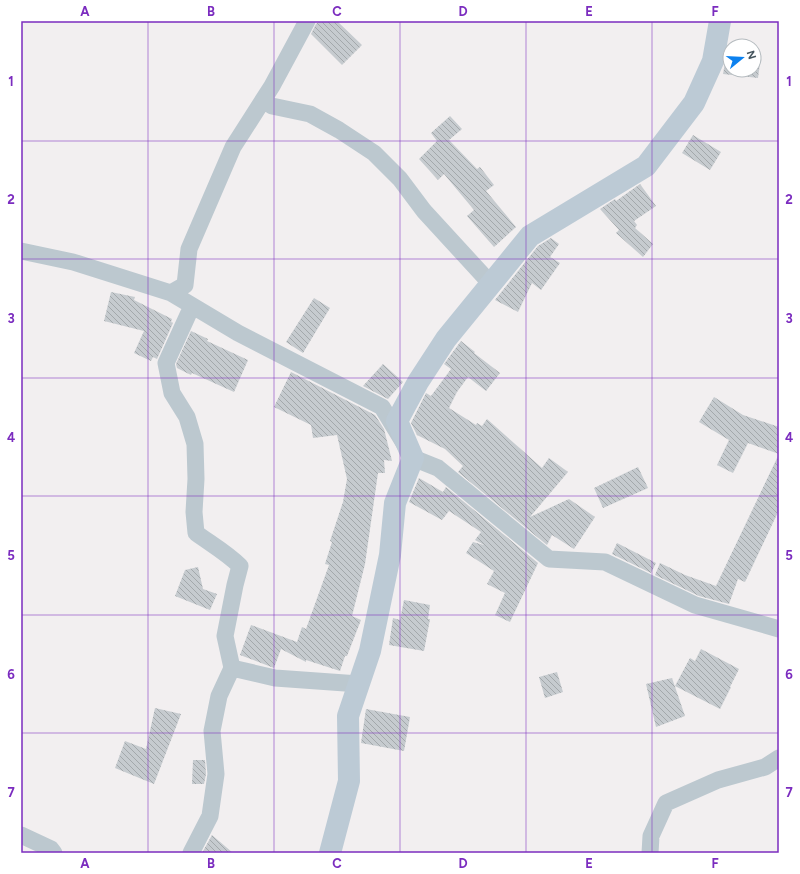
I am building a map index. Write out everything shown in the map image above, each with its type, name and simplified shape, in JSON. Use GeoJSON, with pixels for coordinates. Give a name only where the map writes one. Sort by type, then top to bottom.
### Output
{"type":"FeatureCollection","features":[{"type":"Feature","properties":{"kind":"street"},"geometry":{"type":"LineString","coordinates":[[171,293],[185,285],[189,249],[233,147],[263,100],[307,21]]}},
{"type":"Feature","properties":{"kind":"street"},"geometry":{"type":"LineString","coordinates":[[330,853],[349,781],[348,716],[370,651],[388,562],[395,503],[413,458],[396,421],[418,382],[446,339],[530,236],[646,166],[694,103],[713,61],[720,21]]}},
{"type":"Feature","properties":{"kind":"street"},"geometry":{"type":"LineString","coordinates":[[263,100],[272,106],[310,114],[340,130],[374,153],[400,179],[424,211],[491,284]]}},
{"type":"Feature","properties":{"kind":"street"},"geometry":{"type":"LineString","coordinates":[[21,251],[73,262],[171,293],[238,333],[382,407],[413,458],[438,468],[549,559],[605,562],[695,605],[779,629]]}},
{"type":"Feature","properties":{"kind":"street"},"geometry":{"type":"LineString","coordinates":[[191,853],[210,816],[216,774],[212,730],[219,696],[232,668],[225,636],[240,566],[231,556],[210,544],[196,533],[194,512],[196,479],[195,444],[187,417],[172,392],[166,363],[192,306]]}},
{"type":"Feature","properties":{"kind":"street"},"geometry":{"type":"LineString","coordinates":[[232,668],[274,678],[359,684]]}},
{"type":"Feature","properties":{"kind":"street"},"geometry":{"type":"LineString","coordinates":[[650,853],[651,836],[666,803],[718,780],[765,767],[779,758]]}},
{"type":"Feature","properties":{"kind":"street"},"geometry":{"type":"LineString","coordinates":[[21,835],[51,849],[54,853]]}},
{"type":"Feature","properties":{"kind":"building"},"geometry":{"type":"Polygon","coordinates":[[[320,21],[337,21],[362,45],[342,65],[311,34],[316,24],[320,21]]]}},
{"type":"Feature","properties":{"kind":"building"},"geometry":{"type":"Polygon","coordinates":[[[450,116],[462,129],[449,140],[477,169],[480,167],[494,185],[486,191],[516,227],[494,247],[467,216],[474,210],[444,174],[438,180],[419,159],[437,141],[431,133],[450,116]]]}},
{"type":"Feature","properties":{"kind":"building"},"geometry":{"type":"Polygon","coordinates":[[[693,135],[721,152],[710,170],[682,153],[693,135]]]}},
{"type":"Feature","properties":{"kind":"building"},"geometry":{"type":"Polygon","coordinates":[[[640,184],[656,206],[634,221],[637,225],[635,228],[653,244],[643,257],[616,233],[619,230],[600,209],[615,199],[616,201],[640,184]]]}},
{"type":"Feature","properties":{"kind":"building"},"geometry":{"type":"Polygon","coordinates":[[[551,238],[559,244],[550,257],[560,263],[541,290],[532,283],[518,312],[495,300],[538,246],[551,238]]]}},
{"type":"Feature","properties":{"kind":"building"},"geometry":{"type":"Polygon","coordinates":[[[111,292],[135,297],[134,300],[172,319],[171,322],[173,323],[157,359],[153,357],[151,361],[134,353],[144,331],[104,321],[111,292]]]}},
{"type":"Feature","properties":{"kind":"building"},"geometry":{"type":"Polygon","coordinates":[[[314,298],[330,308],[303,353],[286,342],[314,298]]]}},
{"type":"Feature","properties":{"kind":"building"},"geometry":{"type":"Polygon","coordinates":[[[191,331],[208,339],[207,341],[248,360],[234,392],[192,373],[191,375],[177,368],[176,364],[191,331]]]}},
{"type":"Feature","properties":{"kind":"building"},"geometry":{"type":"Polygon","coordinates":[[[461,341],[500,373],[486,391],[468,377],[457,392],[449,408],[476,425],[477,423],[482,426],[487,419],[542,468],[549,458],[568,472],[530,517],[569,499],[595,517],[574,549],[552,535],[547,545],[458,472],[463,466],[445,449],[417,435],[411,423],[426,393],[431,396],[451,369],[444,364],[461,341]]]}},
{"type":"Feature","properties":{"kind":"building"},"geometry":{"type":"Polygon","coordinates":[[[383,364],[403,382],[388,399],[363,386],[383,364]]]}},
{"type":"Feature","properties":{"kind":"building"},"geometry":{"type":"Polygon","coordinates":[[[291,372],[375,415],[384,429],[392,461],[384,460],[385,473],[378,473],[365,564],[352,616],[361,620],[340,671],[306,660],[306,662],[281,649],[274,668],[240,655],[251,625],[297,642],[302,627],[306,629],[329,565],[325,564],[332,542],[330,541],[343,502],[347,479],[337,435],[313,438],[311,425],[274,407],[291,372]]]}},
{"type":"Feature","properties":{"kind":"building"},"geometry":{"type":"Polygon","coordinates":[[[714,397],[743,415],[779,427],[779,454],[748,443],[733,473],[717,465],[729,440],[699,422],[714,397]]]}},
{"type":"Feature","properties":{"kind":"building"},"geometry":{"type":"Polygon","coordinates":[[[779,454],[779,510],[745,582],[738,579],[729,604],[699,596],[655,575],[660,563],[685,575],[716,586],[779,454]]]}},
{"type":"Feature","properties":{"kind":"building"},"geometry":{"type":"Polygon","coordinates":[[[638,467],[648,488],[603,508],[594,488],[638,467]]]}},
{"type":"Feature","properties":{"kind":"building"},"geometry":{"type":"Polygon","coordinates":[[[419,478],[443,492],[446,487],[538,563],[510,622],[495,615],[505,593],[487,584],[494,571],[466,553],[473,542],[484,545],[475,540],[481,532],[449,511],[442,520],[409,502],[419,478]]]}},
{"type":"Feature","properties":{"kind":"building"},"geometry":{"type":"Polygon","coordinates":[[[617,543],[656,563],[651,573],[612,554],[617,543]]]}},
{"type":"Feature","properties":{"kind":"building"},"geometry":{"type":"Polygon","coordinates":[[[198,567],[203,589],[217,594],[210,610],[175,596],[185,570],[198,567]]]}},
{"type":"Feature","properties":{"kind":"building"},"geometry":{"type":"Polygon","coordinates":[[[404,600],[430,605],[428,619],[430,619],[424,651],[389,645],[393,618],[400,620],[404,600]]]}},
{"type":"Feature","properties":{"kind":"building"},"geometry":{"type":"Polygon","coordinates":[[[701,649],[739,669],[720,709],[675,686],[690,658],[695,661],[701,649]]]}},
{"type":"Feature","properties":{"kind":"building"},"geometry":{"type":"Polygon","coordinates":[[[557,672],[563,692],[545,698],[539,677],[557,672]]]}},
{"type":"Feature","properties":{"kind":"building"},"geometry":{"type":"Polygon","coordinates":[[[672,678],[685,716],[656,727],[646,684],[672,678]]]}},
{"type":"Feature","properties":{"kind":"building"},"geometry":{"type":"Polygon","coordinates":[[[155,708],[181,714],[154,784],[115,768],[125,741],[146,749],[155,708]]]}},
{"type":"Feature","properties":{"kind":"building"},"geometry":{"type":"Polygon","coordinates":[[[366,709],[410,717],[404,751],[361,743],[366,709]]]}},
{"type":"Feature","properties":{"kind":"building"},"geometry":{"type":"Polygon","coordinates":[[[193,760],[205,760],[206,774],[204,784],[192,784],[193,760]]]}},
{"type":"Feature","properties":{"kind":"building"},"geometry":{"type":"Polygon","coordinates":[[[212,835],[233,853],[202,853],[212,835]]]}}]}
